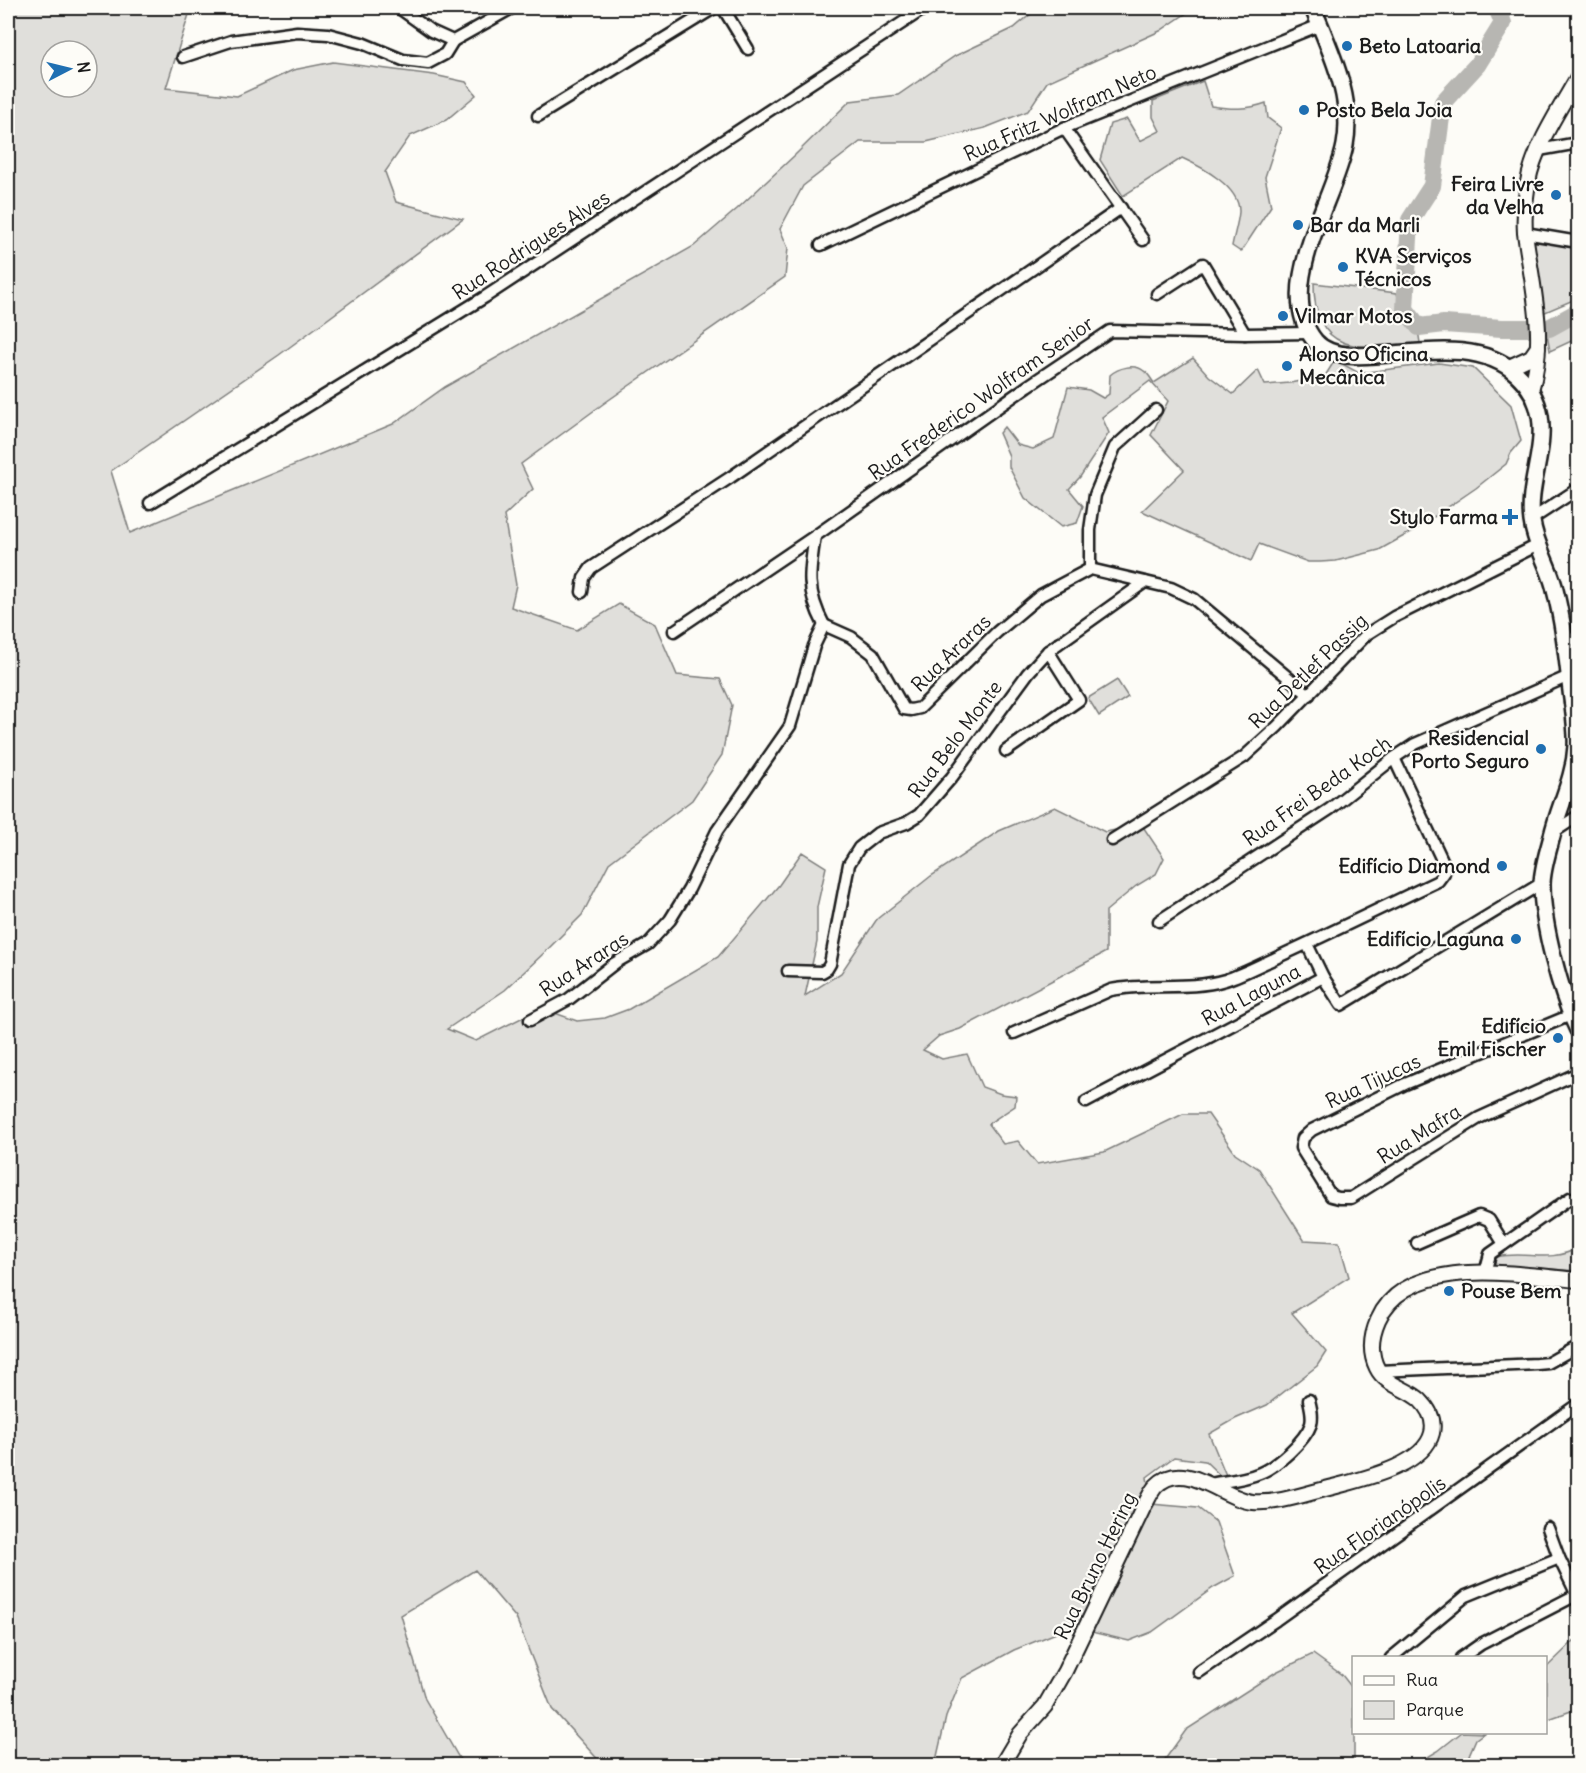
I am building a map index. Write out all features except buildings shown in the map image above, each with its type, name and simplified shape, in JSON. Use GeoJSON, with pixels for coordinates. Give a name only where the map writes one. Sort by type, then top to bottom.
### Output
{"type":"FeatureCollection","features":[{"type":"Feature","properties":{"kind":"main road"},"geometry":{"type":"LineString","coordinates":[[1313,8],[1336,66],[1343,92],[1346,119],[1345,145],[1304,266],[1300,301],[1309,333],[1318,344],[1330,352],[1345,356],[1458,350],[1528,365],[1540,413],[1541,432],[1531,492],[1532,519],[1538,545],[1554,585],[1576,728],[1576,746],[1568,790],[1552,832],[1542,883],[1547,926],[1558,972],[1576,1024]]}},
{"type":"Feature","properties":{"kind":"street"},"geometry":{"type":"LineString","coordinates":[[399,8],[431,31],[453,41]]}},
{"type":"Feature","properties":{"kind":"street"},"geometry":{"type":"LineString","coordinates":[[183,57],[231,41],[297,32],[328,34],[362,43],[403,60],[428,63],[445,54],[453,41],[512,8]]}},
{"type":"Feature","properties":{"kind":"street"},"geometry":{"type":"LineString","coordinates":[[538,116],[714,8]]}},
{"type":"Feature","properties":{"kind":"street"},"geometry":{"type":"LineString","coordinates":[[723,8],[748,49]]}},
{"type":"Feature","properties":{"kind":"street","name":"Rua Rodrigues Alves"},"geometry":{"type":"LineString","coordinates":[[150,503],[485,297],[925,8]]}},
{"type":"Feature","properties":{"kind":"street","name":"Rua Fritz Wolfram Neto"},"geometry":{"type":"LineString","coordinates":[[820,245],[1064,128],[1320,25]]}},
{"type":"Feature","properties":{"kind":"street"},"geometry":{"type":"LineString","coordinates":[[1528,365],[1535,309],[1524,217],[1528,180],[1539,150],[1578,76]]}},
{"type":"Feature","properties":{"kind":"street"},"geometry":{"type":"LineString","coordinates":[[1064,128],[1143,240]]}},
{"type":"Feature","properties":{"kind":"street"},"geometry":{"type":"LineString","coordinates":[[1539,150],[1578,143]]}},
{"type":"Feature","properties":{"kind":"street"},"geometry":{"type":"LineString","coordinates":[[582,592],[584,578],[591,568],[731,477],[1121,208]]}},
{"type":"Feature","properties":{"kind":"street"},"geometry":{"type":"LineString","coordinates":[[1525,233],[1578,242]]}},
{"type":"Feature","properties":{"kind":"street"},"geometry":{"type":"LineString","coordinates":[[1157,294],[1203,264],[1245,334]]}},
{"type":"Feature","properties":{"kind":"street","name":"Rua Frederico Wolfram Senior"},"geometry":{"type":"LineString","coordinates":[[674,631],[1110,331],[1309,333]]}},
{"type":"Feature","properties":{"kind":"street"},"geometry":{"type":"LineString","coordinates":[[1156,410],[1115,447],[1095,495],[1090,530],[1090,569],[1171,588],[1194,598],[1309,695]]}},
{"type":"Feature","properties":{"kind":"street"},"geometry":{"type":"LineString","coordinates":[[1532,519],[1578,489]]}},
{"type":"Feature","properties":{"kind":"street"},"geometry":{"type":"LineString","coordinates":[[815,536],[809,577],[814,606],[824,625]]}},
{"type":"Feature","properties":{"kind":"street","name":"Rua Detlef Passig"},"geometry":{"type":"LineString","coordinates":[[1112,840],[1244,756],[1277,727],[1367,634],[1394,617],[1538,545]]}},
{"type":"Feature","properties":{"kind":"street","name":"Rua Araras"},"geometry":{"type":"LineString","coordinates":[[530,1020],[569,999],[615,963],[648,944],[670,920],[717,831],[790,726],[814,646],[824,625],[851,638],[873,654],[904,709],[911,710],[920,708],[997,632],[1041,595],[1090,569]]}},
{"type":"Feature","properties":{"kind":"street","name":"Rua Belo Monte"},"geometry":{"type":"LineString","coordinates":[[788,971],[822,972],[830,964],[849,864],[859,848],[878,833],[906,823],[919,815],[952,777],[1028,673],[1048,651],[1145,582]]}},
{"type":"Feature","properties":{"kind":"street"},"geometry":{"type":"LineString","coordinates":[[1564,643],[1578,636]]}},
{"type":"Feature","properties":{"kind":"street"},"geometry":{"type":"LineString","coordinates":[[1006,751],[1079,700],[1048,651]]}},
{"type":"Feature","properties":{"kind":"street","name":"Rua Frei Beda Koch"},"geometry":{"type":"LineString","coordinates":[[1159,921],[1330,808],[1415,744],[1569,676]]}},
{"type":"Feature","properties":{"kind":"street"},"geometry":{"type":"LineString","coordinates":[[1014,1033],[1111,990],[1128,987],[1204,985],[1227,979],[1307,944],[1438,881],[1444,873],[1443,862],[1394,758]]}},
{"type":"Feature","properties":{"kind":"street"},"geometry":{"type":"LineString","coordinates":[[1552,832],[1578,816]]}},
{"type":"Feature","properties":{"kind":"street","name":"Rua Laguna"},"geometry":{"type":"LineString","coordinates":[[1086,1102],[1323,977],[1341,1005],[1542,883]]}},
{"type":"Feature","properties":{"kind":"street"},"geometry":{"type":"LineString","coordinates":[[1307,944],[1323,977]]}},
{"type":"Feature","properties":{"kind":"street","name":"Rua Tijucas"},"geometry":{"type":"LineString","coordinates":[[1301,1148],[1303,1138],[1312,1130],[1405,1084],[1576,1024]]}},
{"type":"Feature","properties":{"kind":"street","name":"Rua Mafra"},"geometry":{"type":"LineString","coordinates":[[1301,1148],[1331,1196],[1351,1198],[1479,1119],[1578,1073]]}},
{"type":"Feature","properties":{"kind":"street"},"geometry":{"type":"LineString","coordinates":[[1485,1273],[1490,1254],[1570,1198]]}},
{"type":"Feature","properties":{"kind":"street"},"geometry":{"type":"LineString","coordinates":[[1417,1243],[1479,1216],[1489,1220],[1504,1244]]}},
{"type":"Feature","properties":{"kind":"street"},"geometry":{"type":"LineString","coordinates":[[1578,1280],[1485,1273],[1428,1279],[1409,1286],[1396,1295],[1379,1317],[1372,1340],[1372,1354],[1378,1371],[1537,1364],[1554,1360],[1578,1346]]}},
{"type":"Feature","properties":{"kind":"street","name":"Rua Bruno Hering"},"geometry":{"type":"LineString","coordinates":[[1001,1766],[1020,1734],[1045,1706],[1065,1671],[1144,1506],[1156,1486],[1171,1477],[1190,1477],[1209,1484],[1232,1497],[1251,1502],[1271,1502],[1343,1484],[1398,1466],[1425,1449],[1431,1439],[1433,1427],[1426,1407],[1418,1398],[1386,1379],[1378,1371]]}},
{"type":"Feature","properties":{"kind":"street"},"geometry":{"type":"LineString","coordinates":[[1209,1484],[1249,1477],[1276,1463],[1308,1430],[1312,1412],[1310,1400]]}},
{"type":"Feature","properties":{"kind":"street","name":"Rua Florianópolis"},"geometry":{"type":"LineString","coordinates":[[1199,1672],[1536,1436],[1578,1404]]}},
{"type":"Feature","properties":{"kind":"street"},"geometry":{"type":"LineString","coordinates":[[1464,1656],[1481,1644],[1578,1595],[1559,1558],[1548,1528]]}},
{"type":"Feature","properties":{"kind":"street"},"geometry":{"type":"LineString","coordinates":[[1393,1656],[1466,1596],[1559,1558]]}},
{"type":"Feature","properties":{"kind":"green space"},"geometry":{"type":"Polygon","coordinates":[[[8,8],[191,8],[166,88],[237,96],[293,70],[333,62],[434,75],[466,82],[476,95],[446,120],[410,136],[385,172],[396,202],[463,219],[279,355],[111,471],[130,533],[393,424],[445,387],[694,246],[737,209],[850,101],[898,95],[955,56],[1014,28],[1038,8],[1194,8],[1160,31],[1047,82],[1028,111],[985,128],[926,142],[860,142],[803,186],[780,229],[788,248],[785,277],[521,464],[533,489],[504,516],[516,585],[511,607],[577,630],[619,604],[655,624],[677,675],[720,679],[732,705],[722,755],[692,800],[609,863],[582,915],[505,990],[447,1029],[476,1041],[541,1008],[577,1021],[605,1018],[629,1009],[718,957],[779,885],[802,852],[826,867],[817,907],[817,942],[805,996],[841,973],[877,919],[931,876],[999,831],[1055,807],[1105,832],[1142,825],[1164,858],[1156,874],[1136,886],[1106,911],[1106,952],[960,1029],[939,1036],[923,1050],[942,1059],[967,1054],[982,1087],[1001,1094],[1016,1096],[1015,1106],[988,1124],[1003,1144],[1018,1141],[1037,1164],[1104,1152],[1183,1114],[1208,1114],[1235,1153],[1259,1169],[1304,1240],[1339,1242],[1349,1277],[1292,1313],[1326,1352],[1317,1366],[1267,1405],[1209,1434],[1230,1485],[1205,1461],[1174,1457],[1147,1477],[1151,1504],[1198,1508],[1216,1522],[1235,1576],[1213,1588],[1152,1632],[1129,1641],[1071,1627],[1014,1650],[962,1678],[946,1717],[935,1765],[603,1765],[552,1709],[516,1618],[475,1570],[401,1615],[425,1699],[463,1765],[8,1766],[8,8]]]}},
{"type":"Feature","properties":{"kind":"green space"},"geometry":{"type":"Polygon","coordinates":[[[1203,81],[1211,106],[1239,108],[1266,103],[1268,118],[1281,128],[1265,177],[1271,206],[1241,252],[1232,246],[1239,212],[1238,203],[1227,186],[1209,172],[1182,158],[1123,196],[1100,160],[1110,124],[1127,119],[1140,141],[1160,131],[1153,117],[1153,101],[1203,81]]]}},
{"type":"Feature","properties":{"kind":"green space"},"geometry":{"type":"Polygon","coordinates":[[[1532,241],[1578,246],[1578,298],[1543,313],[1532,241]]]}},
{"type":"Feature","properties":{"kind":"green space"},"geometry":{"type":"Polygon","coordinates":[[[1314,283],[1397,293],[1406,319],[1418,330],[1420,343],[1380,347],[1362,346],[1346,343],[1333,337],[1322,325],[1316,307],[1314,283]]]}},
{"type":"Feature","properties":{"kind":"green space"},"geometry":{"type":"Polygon","coordinates":[[[1578,316],[1578,338],[1550,351],[1547,333],[1578,316]]]}},
{"type":"Feature","properties":{"kind":"green space"},"geometry":{"type":"Polygon","coordinates":[[[1193,358],[1209,376],[1233,394],[1258,370],[1265,385],[1290,383],[1325,376],[1335,360],[1359,373],[1439,363],[1473,368],[1511,405],[1521,441],[1511,453],[1506,464],[1476,488],[1413,531],[1379,550],[1336,561],[1308,562],[1259,544],[1251,561],[1142,511],[1184,470],[1151,435],[1168,401],[1150,381],[1102,417],[1109,433],[1080,477],[1069,489],[1083,506],[1077,523],[1061,527],[1025,498],[1009,467],[1009,456],[999,433],[1004,427],[1018,445],[1033,449],[1054,439],[1068,387],[1089,390],[1103,398],[1109,394],[1110,375],[1117,370],[1136,367],[1147,373],[1154,383],[1193,358]]]}},
{"type":"Feature","properties":{"kind":"green space"},"geometry":{"type":"Polygon","coordinates":[[[1117,680],[1128,697],[1099,716],[1088,698],[1117,680]]]}},
{"type":"Feature","properties":{"kind":"green space"},"geometry":{"type":"Polygon","coordinates":[[[1578,1248],[1578,1271],[1494,1265],[1497,1257],[1557,1255],[1578,1248]]]}},
{"type":"Feature","properties":{"kind":"green space"},"geometry":{"type":"Polygon","coordinates":[[[1578,1637],[1578,1705],[1571,1711],[1547,1720],[1547,1667],[1578,1637]]]}},
{"type":"Feature","properties":{"kind":"green space"},"geometry":{"type":"Polygon","coordinates":[[[1313,1654],[1342,1675],[1352,1688],[1352,1734],[1356,1734],[1354,1765],[1161,1765],[1186,1730],[1276,1672],[1313,1654]]]}},
{"type":"Feature","properties":{"kind":"green space"},"geometry":{"type":"Polygon","coordinates":[[[1459,1734],[1483,1734],[1476,1739],[1469,1755],[1482,1765],[1414,1765],[1438,1751],[1459,1734]]]}},
{"type":"Feature","properties":{"kind":"waterway"},"geometry":{"type":"LineString","coordinates":[[1497,8],[1503,23],[1477,65],[1443,102],[1432,186],[1410,220],[1405,309],[1419,327],[1444,324],[1549,328],[1578,312]]}},
{"type":"Feature","properties":{"kind":"place","name":"Beto Latoaria"},"geometry":{"type":"Point","coordinates":[1347,46]}},
{"type":"Feature","properties":{"kind":"place","name":"Posto Bela Joia"},"geometry":{"type":"Point","coordinates":[1304,110]}},
{"type":"Feature","properties":{"kind":"place","name":"Feira Livre da Velha"},"geometry":{"type":"Point","coordinates":[1556,195]}},
{"type":"Feature","properties":{"kind":"place","name":"Bar da Marli"},"geometry":{"type":"Point","coordinates":[1298,225]}},
{"type":"Feature","properties":{"kind":"place","name":"KVA Serviços Técnicos"},"geometry":{"type":"Point","coordinates":[1343,267]}},
{"type":"Feature","properties":{"kind":"place","name":"Vilmar Motos"},"geometry":{"type":"Point","coordinates":[1283,316]}},
{"type":"Feature","properties":{"kind":"place","name":"Alonso Oficina Mecânica"},"geometry":{"type":"Point","coordinates":[1287,366]}},
{"type":"Feature","properties":{"kind":"place","name":"Stylo Farma"},"geometry":{"type":"Point","coordinates":[1510,517]}},
{"type":"Feature","properties":{"kind":"place","name":"Residencial Porto Seguro"},"geometry":{"type":"Point","coordinates":[1541,749]}},
{"type":"Feature","properties":{"kind":"place","name":"Edifício Diamond"},"geometry":{"type":"Point","coordinates":[1502,866]}},
{"type":"Feature","properties":{"kind":"place","name":"Edifício Laguna"},"geometry":{"type":"Point","coordinates":[1516,939]}},
{"type":"Feature","properties":{"kind":"place","name":"Edifício Emil Fischer"},"geometry":{"type":"Point","coordinates":[1558,1038]}},
{"type":"Feature","properties":{"kind":"place","name":"Pouse Bem"},"geometry":{"type":"Point","coordinates":[1449,1291]}}]}
